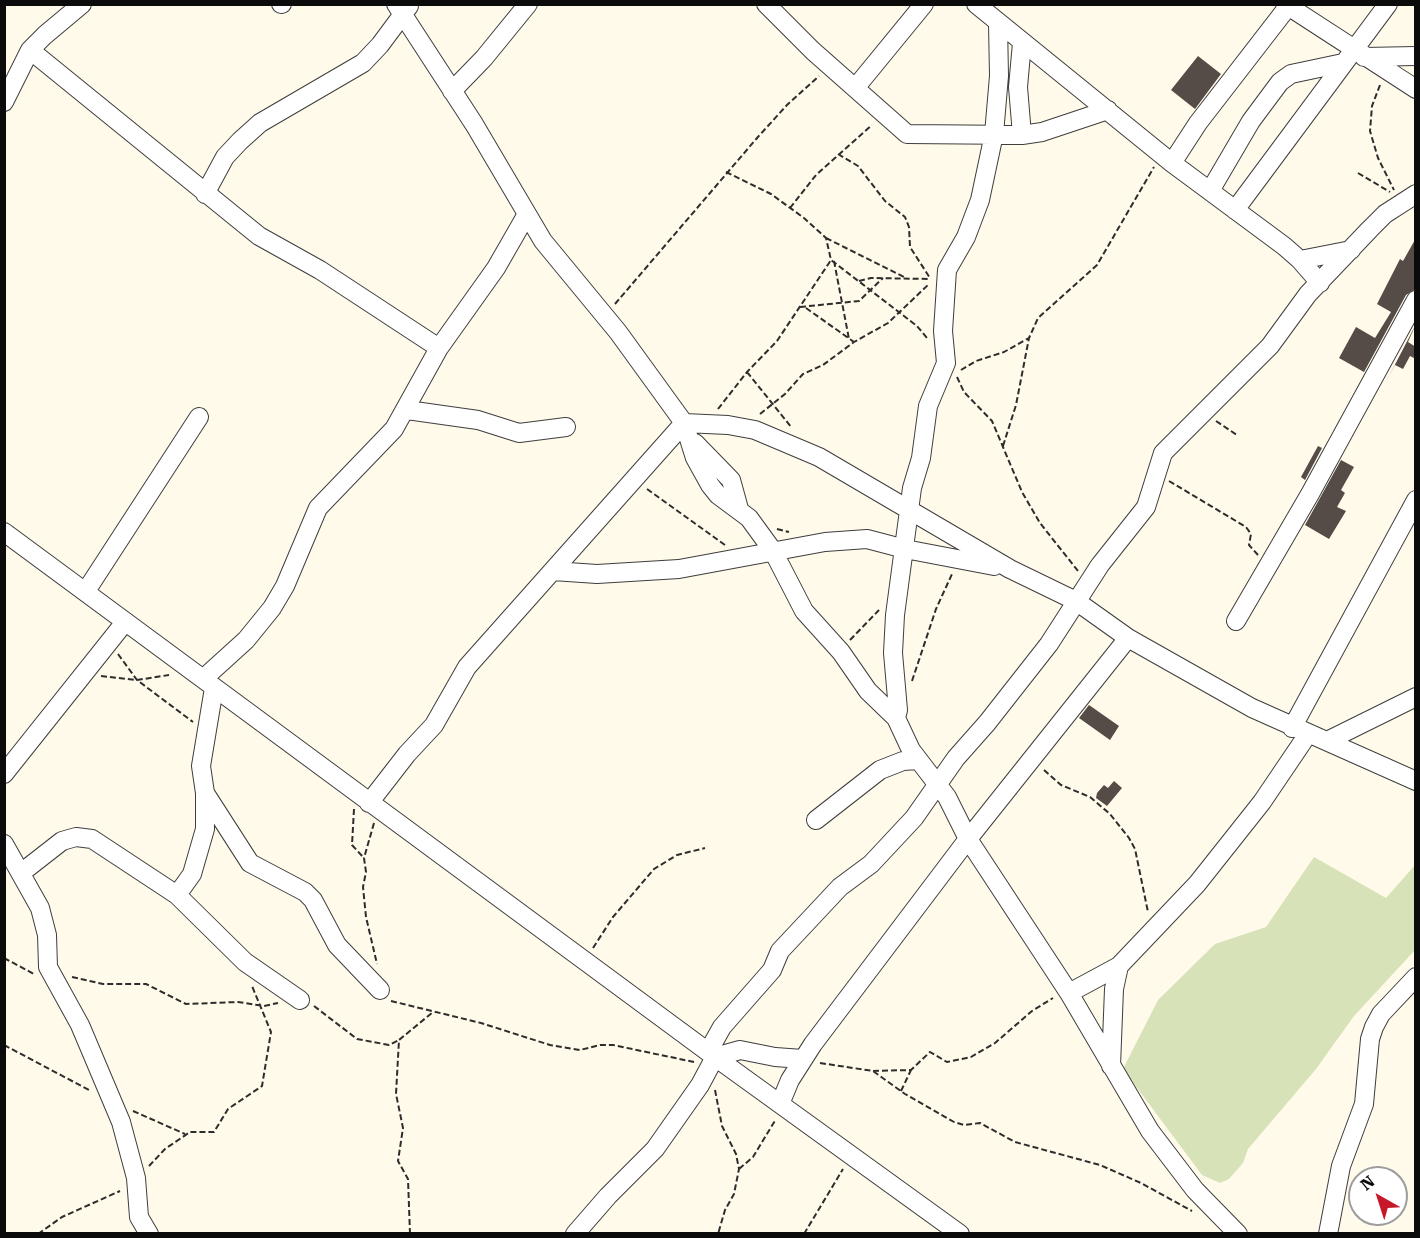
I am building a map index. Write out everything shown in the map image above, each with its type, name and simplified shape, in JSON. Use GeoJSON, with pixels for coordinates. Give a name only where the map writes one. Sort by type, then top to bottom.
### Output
{"type":"FeatureCollection","features":[{"type":"Feature","properties":{"kind":"street"},"geometry":{"type":"LineString","coordinates":[[4,102],[30,50],[51,28],[82,4]]}},
{"type":"Feature","properties":{"kind":"street"},"geometry":{"type":"LineString","coordinates":[[452,91],[484,58],[528,4]]}},
{"type":"Feature","properties":{"kind":"street"},"geometry":{"type":"LineString","coordinates":[[766,4],[813,51],[832,65],[901,130],[916,136],[1022,135],[1042,132],[1108,111]]}},
{"type":"Feature","properties":{"kind":"street"},"geometry":{"type":"LineString","coordinates":[[856,87],[924,4]]}},
{"type":"Feature","properties":{"kind":"street"},"geometry":{"type":"LineString","coordinates":[[976,4],[1166,158],[1300,260],[1320,283]]}},
{"type":"Feature","properties":{"kind":"street"},"geometry":{"type":"LineString","coordinates":[[1235,210],[1353,56],[1388,4]]}},
{"type":"Feature","properties":{"kind":"street"},"geometry":{"type":"LineString","coordinates":[[1166,158],[1198,123],[1288,5],[1353,56],[1416,89]]}},
{"type":"Feature","properties":{"kind":"street"},"geometry":{"type":"LineString","coordinates":[[205,194],[225,157],[240,141],[260,123],[363,63],[380,45],[403,7],[543,241],[605,315],[690,427],[695,458],[710,485],[718,495],[749,518],[772,550],[804,611],[841,652],[868,691],[897,714]]}},
{"type":"Feature","properties":{"kind":"street"},"geometry":{"type":"LineString","coordinates":[[998,24],[1000,58],[994,134],[980,200],[966,237],[947,270],[943,331],[946,356],[943,373],[928,406],[910,511],[894,644],[897,714],[904,739],[939,785],[968,839],[1069,993],[1150,1131],[1211,1208],[1238,1233]]}},
{"type":"Feature","properties":{"kind":"street"},"geometry":{"type":"LineString","coordinates":[[1022,43],[1018,87],[1022,135]]}},
{"type":"Feature","properties":{"kind":"street"},"geometry":{"type":"LineString","coordinates":[[30,50],[259,236],[320,270],[439,348]]}},
{"type":"Feature","properties":{"kind":"street"},"geometry":{"type":"LineString","coordinates":[[1210,191],[1251,122],[1280,82],[1291,74],[1353,56],[1416,56]]}},
{"type":"Feature","properties":{"kind":"street"},"geometry":{"type":"LineString","coordinates":[[575,1233],[655,1149],[700,1085],[722,1027],[772,970],[780,951],[840,887],[871,864],[914,818],[956,758],[1014,688],[1067,618],[1100,565],[1146,507],[1163,453],[1270,346],[1308,294],[1385,214],[1416,194]]}},
{"type":"Feature","properties":{"kind":"street"},"geometry":{"type":"LineString","coordinates":[[177,895],[197,863],[205,829],[205,793],[201,766],[206,734],[208,683],[272,608],[285,586],[318,508],[388,436],[407,410],[439,348],[496,268],[527,214]]}},
{"type":"Feature","properties":{"kind":"street"},"geometry":{"type":"LineString","coordinates":[[1300,260],[1352,249]]}},
{"type":"Feature","properties":{"kind":"street"},"geometry":{"type":"LineString","coordinates":[[1236,621],[1416,300]]}},
{"type":"Feature","properties":{"kind":"street"},"geometry":{"type":"LineString","coordinates":[[407,410],[478,420],[519,433],[566,427]]}},
{"type":"Feature","properties":{"kind":"street"},"geometry":{"type":"LineString","coordinates":[[86,591],[199,417]]}},
{"type":"Feature","properties":{"kind":"street"},"geometry":{"type":"LineString","coordinates":[[368,802],[434,724],[467,667],[635,480],[690,427],[739,426],[802,449],[1010,569]]}},
{"type":"Feature","properties":{"kind":"street"},"geometry":{"type":"LineString","coordinates":[[1069,993],[1119,966],[1169,916],[1226,848],[1300,731],[1416,500]]}},
{"type":"Feature","properties":{"kind":"street"},"geometry":{"type":"LineString","coordinates":[[4,532],[585,960],[711,1058],[780,1104],[960,1233]]}},
{"type":"Feature","properties":{"kind":"street"},"geometry":{"type":"LineString","coordinates":[[553,571],[597,574],[680,569],[772,550],[867,538],[905,549],[1010,569],[1082,595],[1128,638],[1300,731],[1416,781]]}},
{"type":"Feature","properties":{"kind":"street"},"geometry":{"type":"LineString","coordinates":[[4,774],[125,622]]}},
{"type":"Feature","properties":{"kind":"street"},"geometry":{"type":"LineString","coordinates":[[780,1104],[803,1059],[968,839],[1128,638]]}},
{"type":"Feature","properties":{"kind":"street"},"geometry":{"type":"LineString","coordinates":[[1327,741],[1416,697]]}},
{"type":"Feature","properties":{"kind":"street"},"geometry":{"type":"LineString","coordinates":[[816,820],[880,770],[903,761],[918,760]]}},
{"type":"Feature","properties":{"kind":"street"},"geometry":{"type":"LineString","coordinates":[[205,793],[250,863],[305,892],[314,900],[337,945],[380,990]]}},
{"type":"Feature","properties":{"kind":"street"},"geometry":{"type":"LineString","coordinates":[[21,873],[47,850],[76,837],[92,839],[177,895],[245,962],[300,1000]]}},
{"type":"Feature","properties":{"kind":"street"},"geometry":{"type":"LineString","coordinates":[[4,844],[46,922],[48,967],[77,1018],[112,1101],[136,1181],[139,1217],[149,1233]]}},
{"type":"Feature","properties":{"kind":"street"},"geometry":{"type":"LineString","coordinates":[[1111,1067],[1114,989],[1119,966]]}},
{"type":"Feature","properties":{"kind":"street"},"geometry":{"type":"LineString","coordinates":[[1328,1233],[1341,1166],[1364,1104],[1370,1039],[1374,1026],[1381,1014],[1416,977]]}},
{"type":"Feature","properties":{"kind":"street"},"geometry":{"type":"LineString","coordinates":[[711,1058],[740,1050],[775,1057],[803,1059]]}},
{"type":"Feature","properties":{"kind":"path"},"geometry":{"type":"LineString","coordinates":[[605,315],[726,172],[787,105],[832,65]]}},
{"type":"Feature","properties":{"kind":"path"},"geometry":{"type":"LineString","coordinates":[[1358,173],[1396,195],[1378,158],[1371,131],[1372,106],[1387,72]]}},
{"type":"Feature","properties":{"kind":"path"},"geometry":{"type":"LineString","coordinates":[[790,208],[816,175],[884,115]]}},
{"type":"Feature","properties":{"kind":"path"},"geometry":{"type":"LineString","coordinates":[[838,154],[858,166],[885,201],[905,217],[909,227],[910,247],[930,279]]}},
{"type":"Feature","properties":{"kind":"path"},"geometry":{"type":"LineString","coordinates":[[1003,446],[1016,405],[1029,338],[1042,313],[1097,265],[1136,201],[1166,158]]}},
{"type":"Feature","properties":{"kind":"path"},"geometry":{"type":"LineString","coordinates":[[726,172],[771,194],[826,238],[906,278]]}},
{"type":"Feature","properties":{"kind":"path"},"geometry":{"type":"LineString","coordinates":[[826,238],[849,339]]}},
{"type":"Feature","properties":{"kind":"path"},"geometry":{"type":"LineString","coordinates":[[832,261],[916,326],[935,348],[946,356]]}},
{"type":"Feature","properties":{"kind":"path"},"geometry":{"type":"LineString","coordinates":[[690,427],[717,410],[747,372],[777,341],[832,261]]}},
{"type":"Feature","properties":{"kind":"path"},"geometry":{"type":"LineString","coordinates":[[739,426],[774,404],[803,374],[823,365],[854,342],[900,314],[934,279],[883,278],[859,281]]}},
{"type":"Feature","properties":{"kind":"path"},"geometry":{"type":"LineString","coordinates":[[800,307],[859,301],[883,278]]}},
{"type":"Feature","properties":{"kind":"path"},"geometry":{"type":"LineString","coordinates":[[806,308],[854,342]]}},
{"type":"Feature","properties":{"kind":"path"},"geometry":{"type":"LineString","coordinates":[[1029,338],[1004,352],[976,361],[956,373],[964,392],[992,421],[1018,484],[1040,523],[1082,576],[1082,595]]}},
{"type":"Feature","properties":{"kind":"path"},"geometry":{"type":"LineString","coordinates":[[747,372],[792,427],[802,449]]}},
{"type":"Feature","properties":{"kind":"path"},"geometry":{"type":"LineString","coordinates":[[1200,414],[1237,435]]}},
{"type":"Feature","properties":{"kind":"path"},"geometry":{"type":"LineString","coordinates":[[635,480],[741,557]]}},
{"type":"Feature","properties":{"kind":"path"},"geometry":{"type":"LineString","coordinates":[[1154,480],[1166,480],[1180,486],[1246,527],[1251,534],[1249,545],[1259,559],[1262,577]]}},
{"type":"Feature","properties":{"kind":"path"},"geometry":{"type":"LineString","coordinates":[[772,528],[790,532]]}},
{"type":"Feature","properties":{"kind":"path"},"geometry":{"type":"LineString","coordinates":[[897,714],[906,699],[922,657],[944,589],[960,559]]}},
{"type":"Feature","properties":{"kind":"path"},"geometry":{"type":"LineString","coordinates":[[108,642],[137,680],[166,699],[206,734]]}},
{"type":"Feature","properties":{"kind":"path"},"geometry":{"type":"LineString","coordinates":[[78,681],[101,676],[137,680],[166,676],[187,668]]}},
{"type":"Feature","properties":{"kind":"path"},"geometry":{"type":"LineString","coordinates":[[1033,758],[1061,785],[1082,792],[1098,803],[1129,838],[1135,849],[1148,902],[1148,936]]}},
{"type":"Feature","properties":{"kind":"path"},"geometry":{"type":"LineString","coordinates":[[364,858],[352,845],[368,802]]}},
{"type":"Feature","properties":{"kind":"path"},"geometry":{"type":"LineString","coordinates":[[368,802],[364,858],[366,917],[379,971],[380,990],[395,1004],[481,1023],[550,1045],[580,1050],[600,1045],[613,1046],[711,1058],[722,1126],[736,1154],[739,1169],[734,1194],[725,1210],[718,1233]]}},
{"type":"Feature","properties":{"kind":"path"},"geometry":{"type":"LineString","coordinates":[[585,960],[613,917],[654,869],[677,855],[705,848]]}},
{"type":"Feature","properties":{"kind":"path"},"geometry":{"type":"LineString","coordinates":[[4,958],[30,972],[67,976],[103,984],[141,982],[186,1004],[238,1002],[260,1006],[300,1000],[311,1004],[357,1039],[388,1045],[399,1040],[433,1012]]}},
{"type":"Feature","properties":{"kind":"path"},"geometry":{"type":"LineString","coordinates":[[38,1233],[92,1201],[136,1181],[165,1149],[186,1135],[194,1131],[214,1132],[228,1108],[262,1086],[271,1045],[271,1032],[252,984]]}},
{"type":"Feature","properties":{"kind":"path"},"geometry":{"type":"LineString","coordinates":[[901,1091],[909,1079],[911,1070],[930,1052],[947,1062],[978,1054],[1040,1006],[1069,993]]}},
{"type":"Feature","properties":{"kind":"path"},"geometry":{"type":"LineString","coordinates":[[399,1040],[396,1094],[403,1128],[398,1161],[408,1179],[410,1233]]}},
{"type":"Feature","properties":{"kind":"path"},"geometry":{"type":"LineString","coordinates":[[4,1045],[112,1101],[186,1135]]}},
{"type":"Feature","properties":{"kind":"path"},"geometry":{"type":"LineString","coordinates":[[803,1059],[873,1071],[911,1070]]}},
{"type":"Feature","properties":{"kind":"path"},"geometry":{"type":"LineString","coordinates":[[873,1071],[901,1091],[961,1125],[976,1122],[1015,1142],[1100,1165],[1147,1186],[1194,1212],[1202,1214],[1211,1208]]}},
{"type":"Feature","properties":{"kind":"path"},"geometry":{"type":"LineString","coordinates":[[739,1169],[753,1157],[771,1131],[780,1104]]}},
{"type":"Feature","properties":{"kind":"path"},"geometry":{"type":"LineString","coordinates":[[804,1233],[819,1206],[853,1156]]}},
{"type":"Feature","properties":{"kind":"green space"},"geometry":{"type":"Polygon","coordinates":[[[1314,857],[1386,898],[1415,865],[1415,950],[1354,1016],[1316,1069],[1248,1149],[1243,1163],[1229,1179],[1220,1183],[1202,1175],[1123,1069],[1158,1000],[1215,944],[1266,927],[1314,857]]]}},
{"type":"Feature","properties":{"kind":"building"},"geometry":{"type":"Polygon","coordinates":[[[1198,56],[1221,74],[1195,109],[1171,90],[1198,56]]]}},
{"type":"Feature","properties":{"kind":"building"},"geometry":{"type":"Polygon","coordinates":[[[1416,238],[1416,289],[1406,295],[1364,372],[1339,358],[1356,327],[1375,338],[1391,312],[1377,304],[1400,259],[1403,261],[1416,238]]]}},
{"type":"Feature","properties":{"kind":"building"},"geometry":{"type":"Polygon","coordinates":[[[1416,324],[1408,342],[1416,347],[1416,359],[1410,356],[1403,369],[1395,365],[1385,384],[1416,324]]]}},
{"type":"Feature","properties":{"kind":"building"},"geometry":{"type":"Polygon","coordinates":[[[1318,446],[1322,448],[1305,480],[1301,477],[1318,446]]]}},
{"type":"Feature","properties":{"kind":"building"},"geometry":{"type":"Polygon","coordinates":[[[1341,460],[1354,467],[1341,490],[1345,493],[1337,507],[1346,511],[1329,539],[1305,525],[1341,460]]]}},
{"type":"Feature","properties":{"kind":"building"},"geometry":{"type":"Polygon","coordinates":[[[1089,705],[1119,726],[1110,740],[1079,718],[1089,705]]]}},
{"type":"Feature","properties":{"kind":"building"},"geometry":{"type":"Polygon","coordinates":[[[1114,781],[1122,788],[1107,806],[1096,798],[1097,793],[1104,785],[1108,788],[1114,781]]]}}]}
